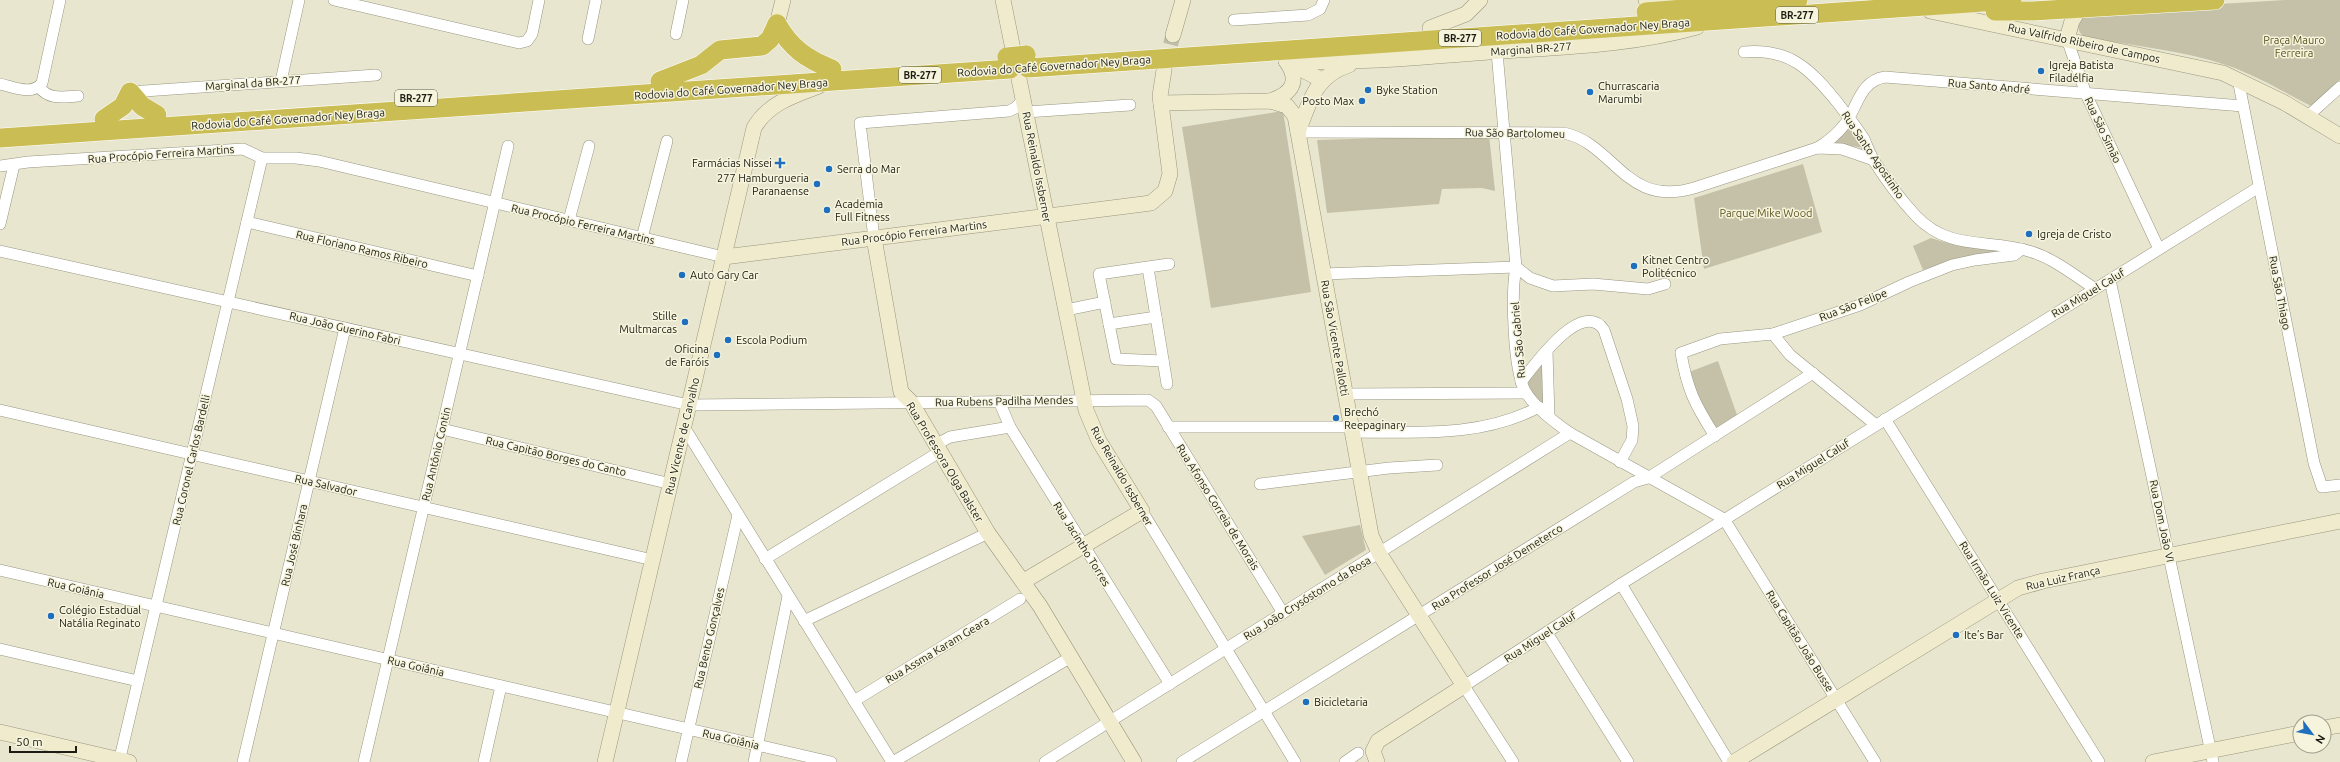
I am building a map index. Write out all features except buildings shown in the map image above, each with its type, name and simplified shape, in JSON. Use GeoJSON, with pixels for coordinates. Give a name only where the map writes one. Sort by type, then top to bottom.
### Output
{"type":"FeatureCollection","features":[{"type":"Feature","properties":{"kind":"highway","name":"Rodovia do Café Governador Ney Braga"},"geometry":{"type":"LineString","coordinates":[[1017,62],[1194,56],[1730,12],[1798,0]]}},
{"type":"Feature","properties":{"kind":"highway","name":"Rodovia do Café Governador Ney Braga"},"geometry":{"type":"LineString","coordinates":[[0,138],[1017,62],[1430,28],[1730,12],[1867,10],[2012,0]]}},
{"type":"Feature","properties":{"kind":"highway"},"geometry":{"type":"LineString","coordinates":[[1867,10],[2033,11],[2215,0]]}},
{"type":"Feature","properties":{"kind":"highway"},"geometry":{"type":"LineString","coordinates":[[777,24],[788,40],[799,52],[831,76]]}},
{"type":"Feature","properties":{"kind":"highway"},"geometry":{"type":"LineString","coordinates":[[660,81],[701,65],[720,50],[762,46],[770,39],[777,24]]}},
{"type":"Feature","properties":{"kind":"highway"},"geometry":{"type":"LineString","coordinates":[[1194,56],[1286,61]]}},
{"type":"Feature","properties":{"kind":"highway","name":"Rodovia do Café Governador Ney Braga"},"geometry":{"type":"LineString","coordinates":[[0,125],[660,81],[831,76]]}},
{"type":"Feature","properties":{"kind":"highway"},"geometry":{"type":"LineString","coordinates":[[104,119],[122,106],[130,92],[142,106],[156,115]]}},
{"type":"Feature","properties":{"kind":"main road"},"geometry":{"type":"LineString","coordinates":[[777,24],[783,0]]}},
{"type":"Feature","properties":{"kind":"main road","name":"Rua Reinaldo Issberner"},"geometry":{"type":"LineString","coordinates":[[1003,0],[1017,62],[1084,400],[1089,418],[1099,441],[1142,511]]}},
{"type":"Feature","properties":{"kind":"main road"},"geometry":{"type":"LineString","coordinates":[[1173,35],[1183,0]]}},
{"type":"Feature","properties":{"kind":"main road"},"geometry":{"type":"LineString","coordinates":[[1430,28],[1466,14],[1480,0]]}},
{"type":"Feature","properties":{"kind":"main road"},"geometry":{"type":"LineString","coordinates":[[1646,0],[1730,12]]}},
{"type":"Feature","properties":{"kind":"main road"},"geometry":{"type":"LineString","coordinates":[[2066,39],[2072,21],[2080,8]]}},
{"type":"Feature","properties":{"kind":"main road","name":"Rua Valfrido Ribeiro de Campos"},"geometry":{"type":"LineString","coordinates":[[1930,11],[2207,69],[2238,79]]}},
{"type":"Feature","properties":{"kind":"main road","name":"Marginal BR-277"},"geometry":{"type":"LineString","coordinates":[[1286,61],[1360,61],[1594,45],[1645,39],[1730,12]]}},
{"type":"Feature","properties":{"kind":"main road"},"geometry":{"type":"LineString","coordinates":[[1286,61],[1322,80]]}},
{"type":"Feature","properties":{"kind":"main road"},"geometry":{"type":"LineString","coordinates":[[1164,70],[1160,103],[1270,101],[1282,96],[1290,89],[1294,74],[1286,61]]}},
{"type":"Feature","properties":{"kind":"main road"},"geometry":{"type":"LineString","coordinates":[[1298,132],[1314,93],[1322,80],[1339,68],[1360,61]]}},
{"type":"Feature","properties":{"kind":"main road","name":"Rua Vicente de Carvalho"},"geometry":{"type":"LineString","coordinates":[[605,762],[754,128],[761,117],[772,107],[831,76]]}},
{"type":"Feature","properties":{"kind":"main road"},"geometry":{"type":"LineString","coordinates":[[2238,79],[2308,116],[2340,136]]}},
{"type":"Feature","properties":{"kind":"main road"},"geometry":{"type":"LineString","coordinates":[[1290,89],[1305,89],[1314,93]]}},
{"type":"Feature","properties":{"kind":"main road","name":"Rua São Vicente Pallotti"},"geometry":{"type":"LineString","coordinates":[[1270,101],[1291,109],[1295,116],[1371,535],[1379,553],[1464,686]]}},
{"type":"Feature","properties":{"kind":"main road","name":"Rua Procópio Ferreira Martins"},"geometry":{"type":"LineString","coordinates":[[724,257],[1143,205],[1159,198],[1165,191],[1170,174],[1160,103]]}},
{"type":"Feature","properties":{"kind":"main road","name":"Rua Professora Olga Balster"},"geometry":{"type":"LineString","coordinates":[[874,238],[900,386],[905,397],[911,402],[939,447],[988,533],[1024,581],[1134,762]]}},
{"type":"Feature","properties":{"kind":"main road"},"geometry":{"type":"LineString","coordinates":[[1024,581],[1084,547],[1142,511]]}},
{"type":"Feature","properties":{"kind":"main road","name":"Rua Luiz França"},"geometry":{"type":"LineString","coordinates":[[1734,762],[1998,599],[2030,584],[2340,521]]}},
{"type":"Feature","properties":{"kind":"main road","name":"Rua Miguel Caluf"},"geometry":{"type":"LineString","coordinates":[[1375,755],[1380,740],[1464,686]]}},
{"type":"Feature","properties":{"kind":"main road"},"geometry":{"type":"LineString","coordinates":[[0,732],[123,761]]}},
{"type":"Feature","properties":{"kind":"main road"},"geometry":{"type":"LineString","coordinates":[[2153,762],[2212,756],[2292,735]]}},
{"type":"Feature","properties":{"kind":"street"},"geometry":{"type":"LineString","coordinates":[[0,84],[26,90],[39,87],[44,78],[60,0]]}},
{"type":"Feature","properties":{"kind":"street"},"geometry":{"type":"LineString","coordinates":[[281,81],[299,0]]}},
{"type":"Feature","properties":{"kind":"street"},"geometry":{"type":"LineString","coordinates":[[334,0],[519,43],[527,41],[532,34],[539,0]]}},
{"type":"Feature","properties":{"kind":"street"},"geometry":{"type":"LineString","coordinates":[[588,39],[596,0]]}},
{"type":"Feature","properties":{"kind":"street"},"geometry":{"type":"LineString","coordinates":[[676,34],[683,0]]}},
{"type":"Feature","properties":{"kind":"street"},"geometry":{"type":"LineString","coordinates":[[1234,20],[1308,15],[1317,12],[1324,0]]}},
{"type":"Feature","properties":{"kind":"street","name":"Rua São Simão"},"geometry":{"type":"LineString","coordinates":[[2066,39],[2086,94],[2159,249]]}},
{"type":"Feature","properties":{"kind":"street","name":"Rua São Gabriel"},"geometry":{"type":"LineString","coordinates":[[1496,52],[1516,267],[1513,288],[1521,382],[1526,393],[1539,407],[1570,434],[1724,519]]}},
{"type":"Feature","properties":{"kind":"street","name":"Rua Santo Agostinho"},"geometry":{"type":"LineString","coordinates":[[1744,52],[1764,52],[1797,62],[1816,76],[1864,139],[1874,160],[1911,211],[1937,233],[1963,242],[2022,249],[2042,256],[2094,288]]}},
{"type":"Feature","properties":{"kind":"street","name":"Marginal da BR-277"},"geometry":{"type":"LineString","coordinates":[[130,92],[376,74]]}},
{"type":"Feature","properties":{"kind":"street","name":"Rua Santo André"},"geometry":{"type":"LineString","coordinates":[[1817,148],[1833,137],[1849,118],[1865,87],[1874,80],[1885,77],[2243,106]]}},
{"type":"Feature","properties":{"kind":"street","name":"Rua São Thiago"},"geometry":{"type":"LineString","coordinates":[[2238,79],[2314,463],[2322,488],[2340,485]]}},
{"type":"Feature","properties":{"kind":"street"},"geometry":{"type":"LineString","coordinates":[[39,87],[47,95],[52,97],[78,96]]}},
{"type":"Feature","properties":{"kind":"street"},"geometry":{"type":"LineString","coordinates":[[2308,116],[2340,87]]}},
{"type":"Feature","properties":{"kind":"street"},"geometry":{"type":"LineString","coordinates":[[1025,106],[1130,105]]}},
{"type":"Feature","properties":{"kind":"street","name":"Rua Professora Olga Balster"},"geometry":{"type":"LineString","coordinates":[[874,238],[860,123],[1009,111],[1025,106]]}},
{"type":"Feature","properties":{"kind":"street","name":"Rua São Bartolomeu"},"geometry":{"type":"LineString","coordinates":[[1298,132],[1549,132],[1574,136],[1591,146],[1632,180],[1653,190],[1664,192],[1689,190],[1817,148],[1842,149],[1874,160]]}},
{"type":"Feature","properties":{"kind":"street"},"geometry":{"type":"LineString","coordinates":[[642,238],[667,141]]}},
{"type":"Feature","properties":{"kind":"street","name":"Rua Antônio Contin"},"geometry":{"type":"LineString","coordinates":[[364,762],[508,146]]}},
{"type":"Feature","properties":{"kind":"street"},"geometry":{"type":"LineString","coordinates":[[569,220],[589,146]]}},
{"type":"Feature","properties":{"kind":"street","name":"Rua Procópio Ferreira Martins"},"geometry":{"type":"LineString","coordinates":[[0,166],[28,162],[243,149],[249,150],[262,158],[296,158],[319,161],[724,257]]}},
{"type":"Feature","properties":{"kind":"street","name":"Rua Coronel Carlos Bardelli"},"geometry":{"type":"LineString","coordinates":[[123,761],[138,681],[262,158]]}},
{"type":"Feature","properties":{"kind":"street"},"geometry":{"type":"LineString","coordinates":[[0,224],[14,165]]}},
{"type":"Feature","properties":{"kind":"street","name":"Rua Miguel Caluf"},"geometry":{"type":"LineString","coordinates":[[1464,686],[1724,519],[2259,187]]}},
{"type":"Feature","properties":{"kind":"street","name":"Rua Floriano Ramos Ribeiro"},"geometry":{"type":"LineString","coordinates":[[247,222],[478,276]]}},
{"type":"Feature","properties":{"kind":"street","name":"Rua São Felipe"},"geometry":{"type":"LineString","coordinates":[[1715,436],[1693,400],[1685,377],[1681,353],[1720,339],[1773,334],[1860,305],[1909,282],[1952,265],[1979,259],[2014,255],[2022,249]]}},
{"type":"Feature","properties":{"kind":"street","name":"Rua João Guerino Fabri"},"geometry":{"type":"LineString","coordinates":[[0,251],[689,405]]}},
{"type":"Feature","properties":{"kind":"street"},"geometry":{"type":"LineString","coordinates":[[1163,361],[1116,359],[1099,274],[1169,264]]}},
{"type":"Feature","properties":{"kind":"street"},"geometry":{"type":"LineString","coordinates":[[1324,274],[1516,267],[1530,278],[1553,286],[1594,284],[1648,289],[1665,284]]}},
{"type":"Feature","properties":{"kind":"street"},"geometry":{"type":"LineString","coordinates":[[1148,268],[1167,384]]}},
{"type":"Feature","properties":{"kind":"street","name":"Rua Dom João VI"},"geometry":{"type":"LineString","coordinates":[[2110,280],[2212,756]]}},
{"type":"Feature","properties":{"kind":"street"},"geometry":{"type":"LineString","coordinates":[[1066,310],[1104,302]]}},
{"type":"Feature","properties":{"kind":"street"},"geometry":{"type":"LineString","coordinates":[[1109,324],[1156,317]]}},
{"type":"Feature","properties":{"kind":"street"},"geometry":{"type":"LineString","coordinates":[[1521,382],[1563,333],[1576,326],[1593,322],[1602,328],[1627,399],[1633,426],[1632,440],[1620,462]]}},
{"type":"Feature","properties":{"kind":"street","name":"Rua José Binhara"},"geometry":{"type":"LineString","coordinates":[[243,762],[345,328]]}},
{"type":"Feature","properties":{"kind":"street","name":"Rua Irmão Luiz Vicente"},"geometry":{"type":"LineString","coordinates":[[1773,334],[1785,350],[1813,373],[1881,422],[1998,599],[2099,762]]}},
{"type":"Feature","properties":{"kind":"street"},"geometry":{"type":"LineString","coordinates":[[1547,351],[1549,416]]}},
{"type":"Feature","properties":{"kind":"street","name":"Rua Professor José Demeterco"},"geometry":{"type":"LineString","coordinates":[[1182,762],[1634,482],[1648,478],[1813,373]]}},
{"type":"Feature","properties":{"kind":"street"},"geometry":{"type":"LineString","coordinates":[[1345,394],[1526,393]]}},
{"type":"Feature","properties":{"kind":"street","name":"Rua Rubens Padilha Mendes"},"geometry":{"type":"LineString","coordinates":[[689,405],[1084,400],[1151,401]]}},
{"type":"Feature","properties":{"kind":"street","name":"Rua Jacintho Torres"},"geometry":{"type":"LineString","coordinates":[[999,401],[1010,427],[1170,684]]}},
{"type":"Feature","properties":{"kind":"street","name":"Rua Afonso Correia de Morais"},"geometry":{"type":"LineString","coordinates":[[1151,401],[1283,613]]}},
{"type":"Feature","properties":{"kind":"street"},"geometry":{"type":"LineString","coordinates":[[1168,427],[1462,431],[1525,414],[1539,407]]}},
{"type":"Feature","properties":{"kind":"street","name":"Rua Salvador"},"geometry":{"type":"LineString","coordinates":[[0,410],[653,560]]}},
{"type":"Feature","properties":{"kind":"street"},"geometry":{"type":"LineString","coordinates":[[765,559],[939,447],[950,437],[1010,427]]}},
{"type":"Feature","properties":{"kind":"street"},"geometry":{"type":"LineString","coordinates":[[684,428],[892,762],[1071,657]]}},
{"type":"Feature","properties":{"kind":"street","name":"Rua Capitão Borges do Canto"},"geometry":{"type":"LineString","coordinates":[[442,429],[671,484]]}},
{"type":"Feature","properties":{"kind":"street","name":"Rua João Crysóstomo da Rosa"},"geometry":{"type":"LineString","coordinates":[[1045,762],[1570,434]]}},
{"type":"Feature","properties":{"kind":"street"},"geometry":{"type":"LineString","coordinates":[[1260,484],[1359,472],[1437,465]]}},
{"type":"Feature","properties":{"kind":"street","name":"Rua Reinaldo Issberner"},"geometry":{"type":"LineString","coordinates":[[1142,511],[1295,762]]}},
{"type":"Feature","properties":{"kind":"street","name":"Rua Bento Gonçalves"},"geometry":{"type":"LineString","coordinates":[[681,762],[738,515]]}},
{"type":"Feature","properties":{"kind":"street","name":"Rua Capitão João Busse"},"geometry":{"type":"LineString","coordinates":[[1724,519],[1875,762]]}},
{"type":"Feature","properties":{"kind":"street"},"geometry":{"type":"LineString","coordinates":[[804,621],[988,533]]}},
{"type":"Feature","properties":{"kind":"street","name":"Rua Goiânia"},"geometry":{"type":"LineString","coordinates":[[0,570],[831,762]]}},
{"type":"Feature","properties":{"kind":"street"},"geometry":{"type":"LineString","coordinates":[[1621,584],[1729,762]]}},
{"type":"Feature","properties":{"kind":"street"},"geometry":{"type":"LineString","coordinates":[[754,762],[788,596]]}},
{"type":"Feature","properties":{"kind":"street","name":"Rua Assma Karam Geara"},"geometry":{"type":"LineString","coordinates":[[854,701],[1020,599]]}},
{"type":"Feature","properties":{"kind":"street"},"geometry":{"type":"LineString","coordinates":[[1547,633],[1628,762]]}},
{"type":"Feature","properties":{"kind":"street"},"geometry":{"type":"LineString","coordinates":[[0,649],[138,681]]}},
{"type":"Feature","properties":{"kind":"street"},"geometry":{"type":"LineString","coordinates":[[484,762],[501,686]]}},
{"type":"Feature","properties":{"kind":"street"},"geometry":{"type":"LineString","coordinates":[[1464,686],[1513,762]]}},
{"type":"Feature","properties":{"kind":"street"},"geometry":{"type":"LineString","coordinates":[[1345,762],[1358,753]]}},
{"type":"Feature","properties":{"kind":"green space","name":"Praça Mauro Ferreira"},"geometry":{"type":"Polygon","coordinates":[[[2285,0],[2340,0],[2340,80],[2311,106],[2260,79],[2229,66],[2176,52],[2085,37],[2081,34],[2078,28],[2078,20],[2089,12],[2285,0]]]}},
{"type":"Feature","properties":{"kind":"green space"},"geometry":{"type":"Polygon","coordinates":[[[1283,111],[1311,292],[1211,308],[1182,127],[1283,111]]]}},
{"type":"Feature","properties":{"kind":"green space"},"geometry":{"type":"Polygon","coordinates":[[[1849,124],[1864,148],[1833,143],[1849,124]]]}},
{"type":"Feature","properties":{"kind":"green space"},"geometry":{"type":"Polygon","coordinates":[[[1489,135],[1495,191],[1482,188],[1442,189],[1439,204],[1327,213],[1317,140],[1489,135]]]}},
{"type":"Feature","properties":{"kind":"green space","name":"Parque Mike Wood"},"geometry":{"type":"Polygon","coordinates":[[[1803,164],[1822,232],[1704,269],[1694,198],[1803,164]]]}},
{"type":"Feature","properties":{"kind":"green space"},"geometry":{"type":"Polygon","coordinates":[[[1931,238],[1957,246],[2014,251],[1959,258],[1923,270],[1913,246],[1931,238]]]}},
{"type":"Feature","properties":{"kind":"green space"},"geometry":{"type":"Polygon","coordinates":[[[1718,361],[1737,415],[1715,429],[1703,412],[1689,372],[1718,361]]]}},
{"type":"Feature","properties":{"kind":"green space"},"geometry":{"type":"Polygon","coordinates":[[[1543,363],[1545,402],[1543,405],[1534,397],[1527,382],[1543,363]]]}},
{"type":"Feature","properties":{"kind":"green space"},"geometry":{"type":"Polygon","coordinates":[[[1360,525],[1366,550],[1325,575],[1302,536],[1360,525]]]}},
{"type":"Feature","properties":{"kind":"tunnel"},"geometry":{"type":"LineString","coordinates":[[1165,67],[1173,35]]}},
{"type":"Feature","properties":{"kind":"place","name":"Igreja Batista Filadélfia"},"geometry":{"type":"Point","coordinates":[2041,71]}},
{"type":"Feature","properties":{"kind":"place","name":"Byke Station"},"geometry":{"type":"Point","coordinates":[1368,90]}},
{"type":"Feature","properties":{"kind":"place","name":"Churrascaria Marumbi"},"geometry":{"type":"Point","coordinates":[1590,92]}},
{"type":"Feature","properties":{"kind":"place","name":"Posto Max"},"geometry":{"type":"Point","coordinates":[1362,101]}},
{"type":"Feature","properties":{"kind":"place","name":"Farmácias Nissei"},"geometry":{"type":"Point","coordinates":[780,163]}},
{"type":"Feature","properties":{"kind":"place","name":"Serra do Mar"},"geometry":{"type":"Point","coordinates":[829,169]}},
{"type":"Feature","properties":{"kind":"place","name":"277 Hamburgueria Paranaense"},"geometry":{"type":"Point","coordinates":[817,184]}},
{"type":"Feature","properties":{"kind":"place","name":"Academia Full Fitness"},"geometry":{"type":"Point","coordinates":[827,210]}},
{"type":"Feature","properties":{"kind":"place","name":"Igreja de Cristo"},"geometry":{"type":"Point","coordinates":[2029,234]}},
{"type":"Feature","properties":{"kind":"place","name":"Kitnet Centro Politécnico"},"geometry":{"type":"Point","coordinates":[1634,266]}},
{"type":"Feature","properties":{"kind":"place","name":"Auto Gary Car"},"geometry":{"type":"Point","coordinates":[682,275]}},
{"type":"Feature","properties":{"kind":"place","name":"Stille Multmarcas"},"geometry":{"type":"Point","coordinates":[685,322]}},
{"type":"Feature","properties":{"kind":"place","name":"Escola Podium"},"geometry":{"type":"Point","coordinates":[728,340]}},
{"type":"Feature","properties":{"kind":"place","name":"Oficina de Faróis"},"geometry":{"type":"Point","coordinates":[717,355]}},
{"type":"Feature","properties":{"kind":"place","name":"Brechó Reepaginary"},"geometry":{"type":"Point","coordinates":[1336,418]}},
{"type":"Feature","properties":{"kind":"place","name":"Colégio Estadual Natália Reginato"},"geometry":{"type":"Point","coordinates":[51,616]}},
{"type":"Feature","properties":{"kind":"place","name":"Ite’s Bar"},"geometry":{"type":"Point","coordinates":[1956,635]}},
{"type":"Feature","properties":{"kind":"place","name":"Bicicletaria"},"geometry":{"type":"Point","coordinates":[1306,702]}}]}
